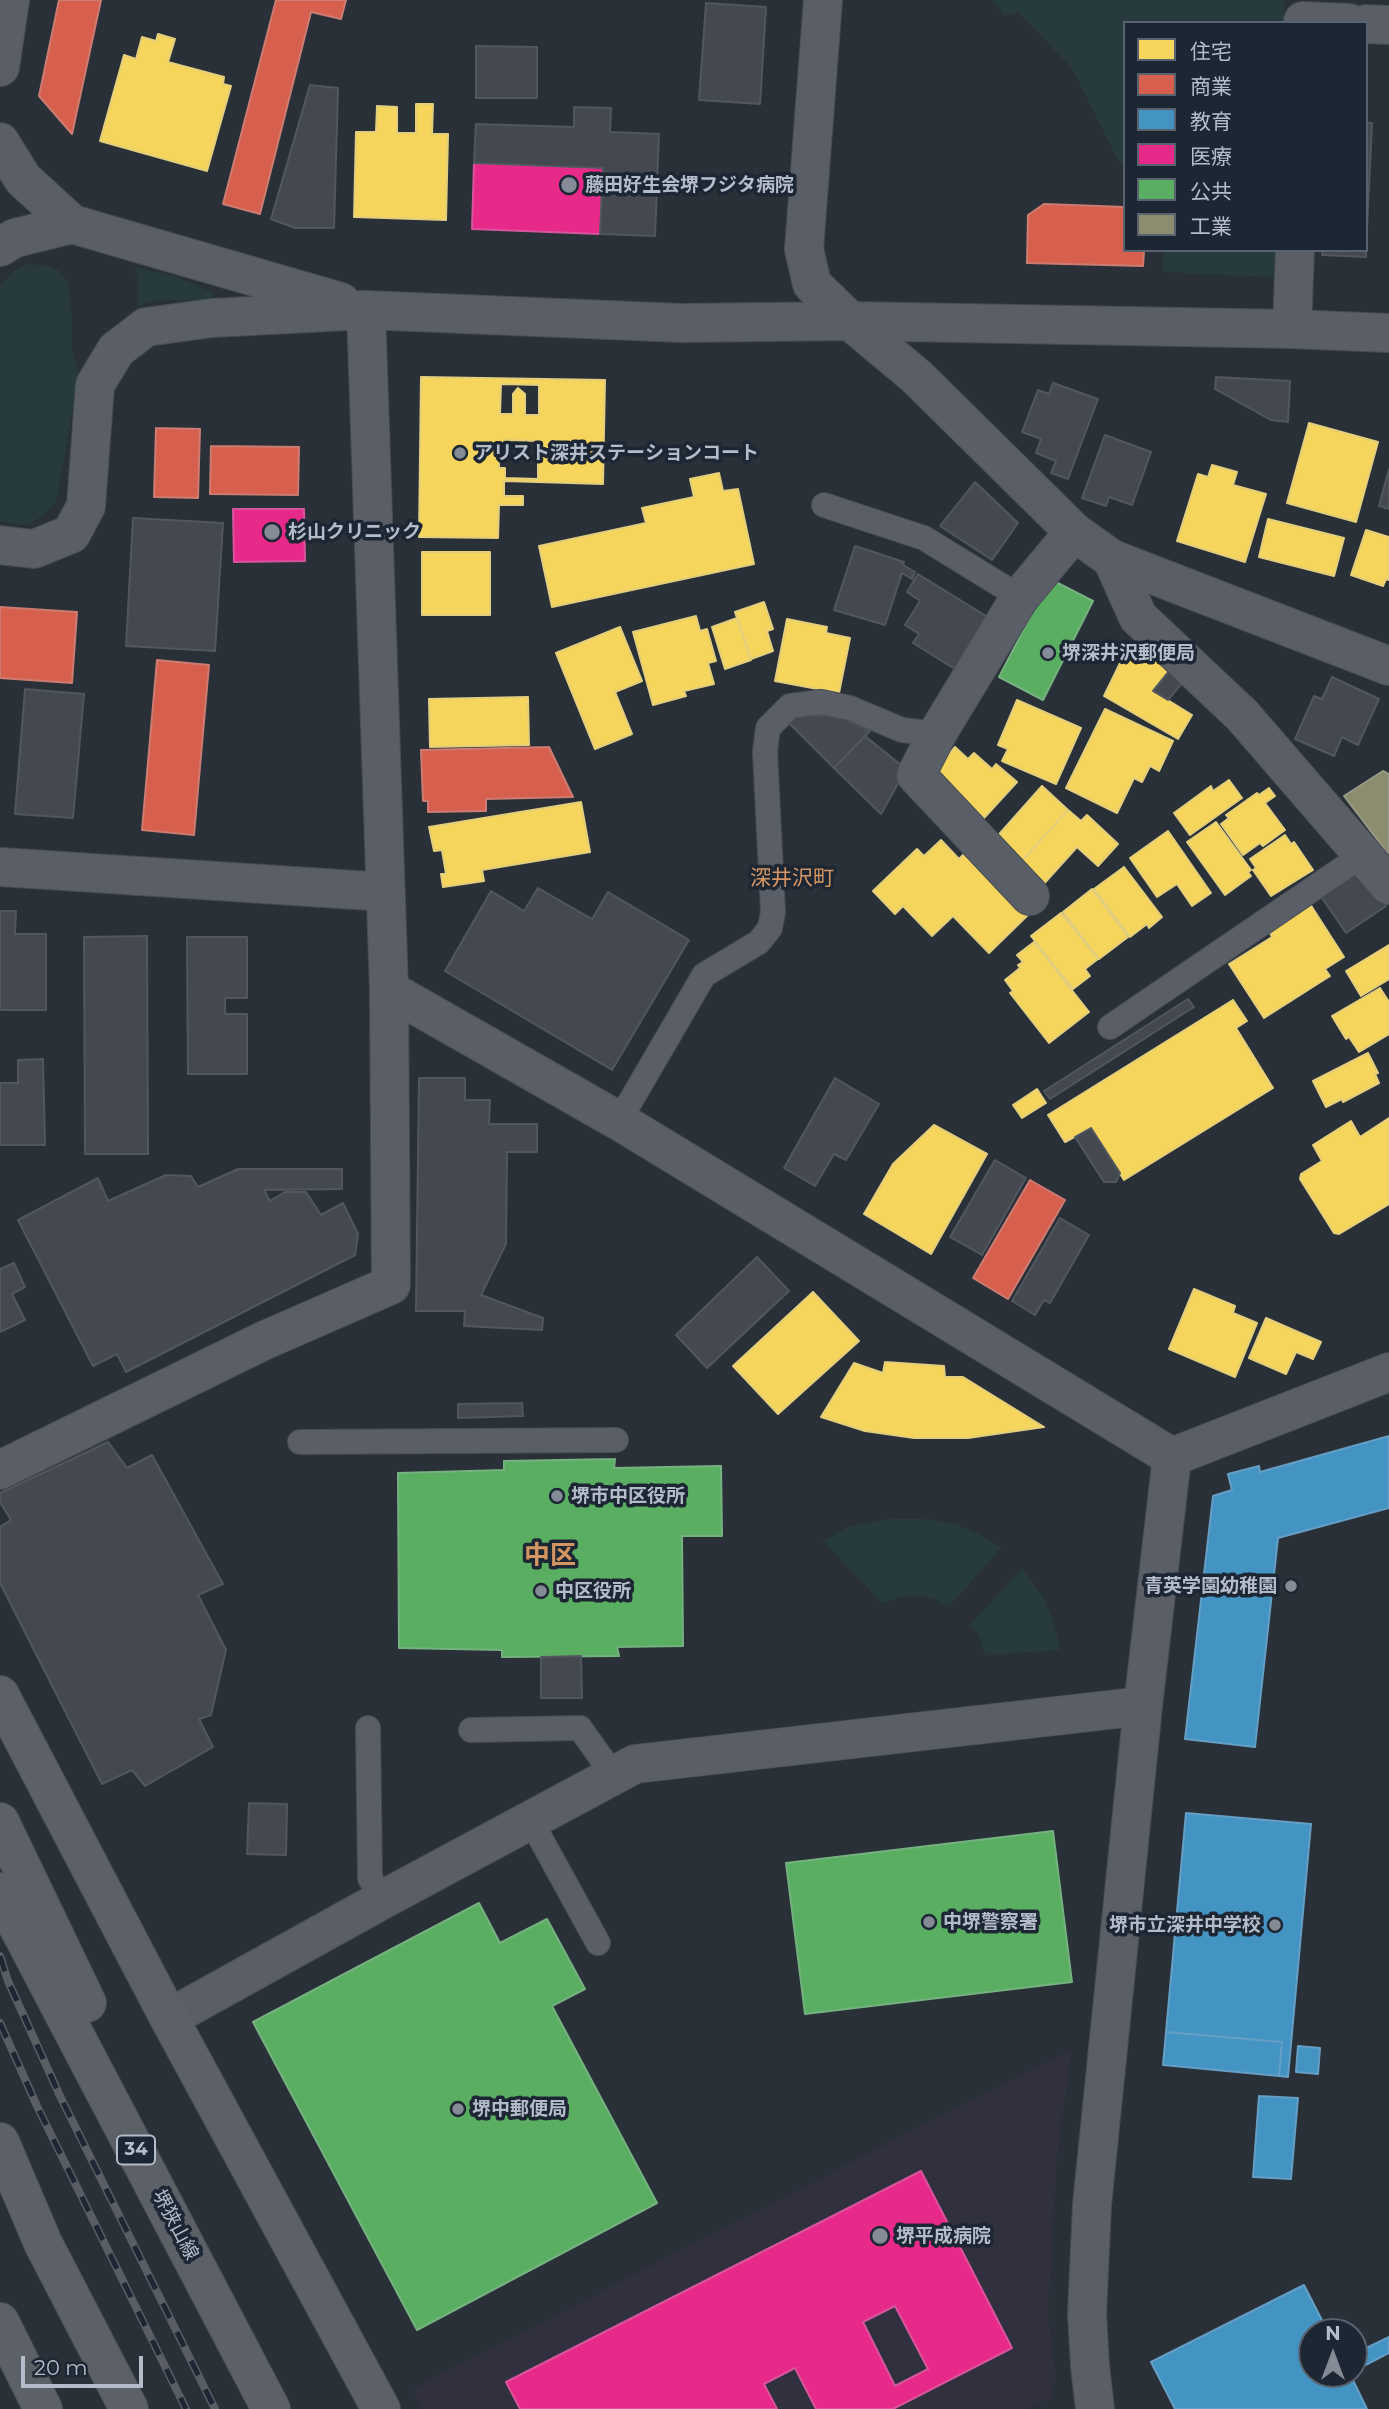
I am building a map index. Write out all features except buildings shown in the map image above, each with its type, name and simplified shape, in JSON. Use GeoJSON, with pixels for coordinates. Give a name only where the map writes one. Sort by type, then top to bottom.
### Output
{"type":"FeatureCollection","features":[{"type":"Feature","properties":{"kind":"main road"},"geometry":{"type":"LineString","coordinates":[[0,1695],[169,2018],[381,2409]]}},
{"type":"Feature","properties":{"kind":"main road"},"geometry":{"type":"LineString","coordinates":[[0,1822],[92,2014],[236,2342]]}},
{"type":"Feature","properties":{"kind":"main road","name":"堺狭山線"},"geometry":{"type":"LineString","coordinates":[[0,1892],[271,2409]]}},
{"type":"Feature","properties":{"kind":"main road"},"geometry":{"type":"LineString","coordinates":[[0,2142],[43,2243]]}},
{"type":"Feature","properties":{"kind":"main road"},"geometry":{"type":"LineString","coordinates":[[0,2169],[43,2243],[130,2409]]}},
{"type":"Feature","properties":{"kind":"main road"},"geometry":{"type":"LineString","coordinates":[[0,2322],[43,2409]]}},
{"type":"Feature","properties":{"kind":"street"},"geometry":{"type":"LineString","coordinates":[[0,66],[10,0]]}},
{"type":"Feature","properties":{"kind":"street"},"geometry":{"type":"LineString","coordinates":[[823,0],[804,249],[812,284],[850,321],[917,377],[1074,532],[1112,559],[1389,666]]}},
{"type":"Feature","properties":{"kind":"street"},"geometry":{"type":"LineString","coordinates":[[1368,24],[1389,25]]}},
{"type":"Feature","properties":{"kind":"street"},"geometry":{"type":"LineString","coordinates":[[0,142],[23,179],[72,224],[366,310]]}},
{"type":"Feature","properties":{"kind":"street"},"geometry":{"type":"LineString","coordinates":[[0,247],[15,237],[72,224]]}},
{"type":"Feature","properties":{"kind":"street"},"geometry":{"type":"LineString","coordinates":[[1292,329],[1295,252]]}},
{"type":"Feature","properties":{"kind":"street"},"geometry":{"type":"LineString","coordinates":[[0,1471],[263,1341],[391,1285],[389,990],[366,310]]}},
{"type":"Feature","properties":{"kind":"street"},"geometry":{"type":"LineString","coordinates":[[0,545],[34,550],[71,534],[86,506],[95,385],[116,350],[146,327],[212,318],[366,310],[681,323],[850,321],[1389,333]]}},
{"type":"Feature","properties":{"kind":"street"},"geometry":{"type":"LineString","coordinates":[[1030,895],[916,775],[937,734],[1020,597],[1074,532]]}},
{"type":"Feature","properties":{"kind":"street"},"geometry":{"type":"LineString","coordinates":[[1112,559],[1138,617],[1242,715],[1389,885]]}},
{"type":"Feature","properties":{"kind":"street"},"geometry":{"type":"LineString","coordinates":[[0,867],[386,892]]}},
{"type":"Feature","properties":{"kind":"street"},"geometry":{"type":"LineString","coordinates":[[389,990],[618,1121],[1172,1457]]}},
{"type":"Feature","properties":{"kind":"street"},"geometry":{"type":"LineString","coordinates":[[1172,1457],[1389,1372]]}},
{"type":"Feature","properties":{"kind":"street"},"geometry":{"type":"LineString","coordinates":[[1094,2409],[1087,2314],[1093,2205],[1143,1706],[1172,1457]]}},
{"type":"Feature","properties":{"kind":"street"},"geometry":{"type":"LineString","coordinates":[[169,2018],[635,1765],[1143,1706]]}},
{"type":"Feature","properties":{"kind":"lane"},"geometry":{"type":"LineString","coordinates":[[824,505],[924,538],[1020,597]]}},
{"type":"Feature","properties":{"kind":"lane"},"geometry":{"type":"LineString","coordinates":[[618,1121],[704,975],[759,942],[770,928],[773,912],[765,752],[768,728],[790,706],[821,702],[850,708],[902,730],[937,734]]}},
{"type":"Feature","properties":{"kind":"lane"},"geometry":{"type":"LineString","coordinates":[[1110,1027],[1364,854]]}},
{"type":"Feature","properties":{"kind":"lane"},"geometry":{"type":"LineString","coordinates":[[300,1442],[616,1440]]}},
{"type":"Feature","properties":{"kind":"lane"},"geometry":{"type":"LineString","coordinates":[[368,1728],[370,1878],[382,1900]]}},
{"type":"Feature","properties":{"kind":"lane"},"geometry":{"type":"LineString","coordinates":[[471,1730],[580,1728],[614,1776]]}},
{"type":"Feature","properties":{"kind":"lane"},"geometry":{"type":"LineString","coordinates":[[531,1821],[598,1943]]}},
{"type":"Feature","properties":{"kind":"shaded area","name":"堺平成病院"},"geometry":{"type":"Polygon","coordinates":[[[1072,2048],[1057,2158],[1048,2315],[1056,2377],[1050,2399],[1029,2409],[422,2409],[411,2390],[1072,2048]]]}},
{"type":"Feature","properties":{"kind":"green space"},"geometry":{"type":"Polygon","coordinates":[[[992,0],[1284,0],[1284,21],[1123,21],[1123,164],[1117,158],[1073,70],[1018,12],[1004,16],[992,0]]]}},
{"type":"Feature","properties":{"kind":"green space"},"geometry":{"type":"Polygon","coordinates":[[[1163,252],[1275,252],[1274,277],[1163,272],[1163,252]]]}},
{"type":"Feature","properties":{"kind":"green space"},"geometry":{"type":"Polygon","coordinates":[[[28,264],[49,266],[60,271],[68,282],[72,313],[72,352],[79,375],[56,502],[41,517],[31,523],[18,525],[0,521],[0,285],[12,272],[28,264]]]}},
{"type":"Feature","properties":{"kind":"green space"},"geometry":{"type":"Polygon","coordinates":[[[134,267],[176,277],[214,293],[212,302],[171,300],[138,306],[134,267]]]}},
{"type":"Feature","properties":{"kind":"green space"},"geometry":{"type":"Polygon","coordinates":[[[889,1519],[925,1519],[955,1524],[979,1534],[1001,1548],[949,1607],[933,1598],[917,1595],[882,1603],[823,1541],[848,1527],[889,1519]]]}},
{"type":"Feature","properties":{"kind":"green space"},"geometry":{"type":"Polygon","coordinates":[[[1022,1568],[1043,1597],[1054,1622],[1060,1650],[986,1655],[978,1634],[970,1625],[1022,1568]]]}},
{"type":"Feature","properties":{"kind":"railway"},"geometry":{"type":"LineString","coordinates":[[0,1956],[8,1981],[60,2096],[215,2409]]}},
{"type":"Feature","properties":{"kind":"railway"},"geometry":{"type":"LineString","coordinates":[[0,2023],[37,2106],[186,2409]]}},
{"type":"Feature","properties":{"kind":"place","name":"藤田好生会堺フジタ病院"},"geometry":{"type":"Point","coordinates":[569,185]}},
{"type":"Feature","properties":{"kind":"place","name":"アリスト深井ステーションコート"},"geometry":{"type":"Point","coordinates":[460,453]}},
{"type":"Feature","properties":{"kind":"place","name":"杉山クリニック"},"geometry":{"type":"Point","coordinates":[272,532]}},
{"type":"Feature","properties":{"kind":"place","name":"堺深井沢郵便局"},"geometry":{"type":"Point","coordinates":[1048,653]}},
{"type":"Feature","properties":{"kind":"place","name":"堺市中区役所"},"geometry":{"type":"Point","coordinates":[557,1496]}},
{"type":"Feature","properties":{"kind":"place","name":"青英学園幼稚園"},"geometry":{"type":"Point","coordinates":[1291,1586]}},
{"type":"Feature","properties":{"kind":"place","name":"中区役所"},"geometry":{"type":"Point","coordinates":[541,1591]}},
{"type":"Feature","properties":{"kind":"place","name":"中堺警察署"},"geometry":{"type":"Point","coordinates":[929,1922]}},
{"type":"Feature","properties":{"kind":"place","name":"堺市立深井中学校"},"geometry":{"type":"Point","coordinates":[1275,1925]}},
{"type":"Feature","properties":{"kind":"place","name":"堺中郵便局"},"geometry":{"type":"Point","coordinates":[458,2109]}},
{"type":"Feature","properties":{"kind":"place","name":"堺平成病院"},"geometry":{"type":"Point","coordinates":[880,2236]}},
{"type":"Feature","properties":{"kind":"district","name":"深井沢町"},"geometry":{"type":"Point","coordinates":[792,879]}},
{"type":"Feature","properties":{"kind":"district","name":"中区"},"geometry":{"type":"Point","coordinates":[550,1556]}}]}
